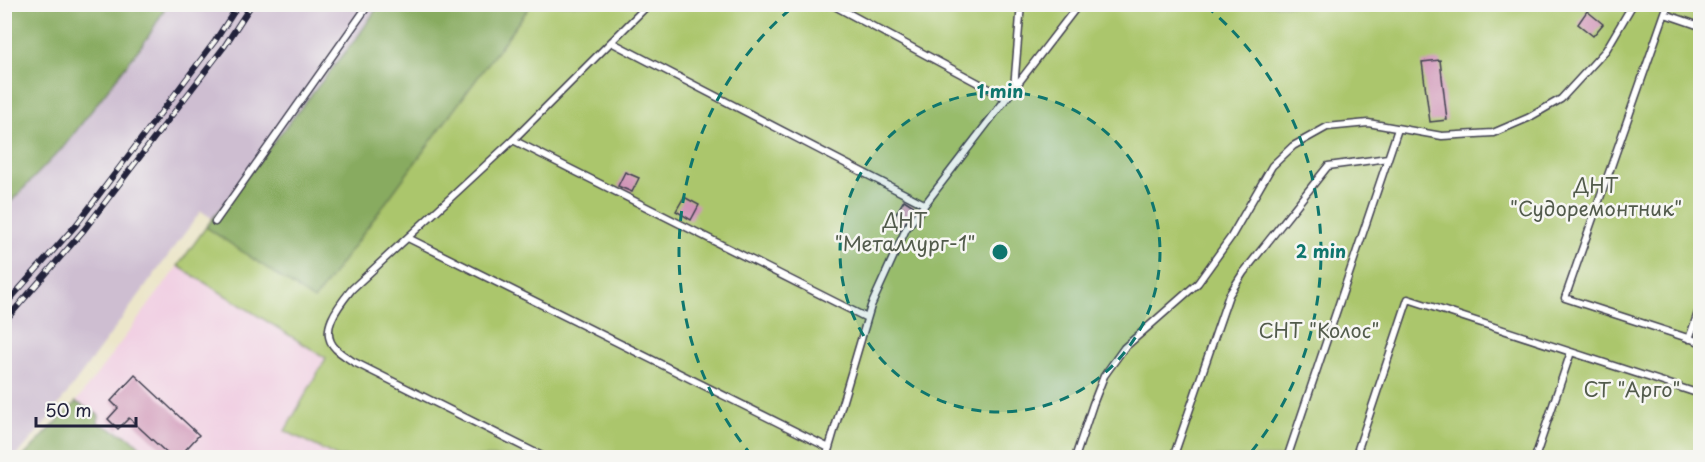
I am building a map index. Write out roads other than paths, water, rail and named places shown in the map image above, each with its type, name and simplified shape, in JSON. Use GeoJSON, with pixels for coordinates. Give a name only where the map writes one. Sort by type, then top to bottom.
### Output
{"type":"FeatureCollection","features":[{"type":"Feature","properties":{"kind":"lane"},"geometry":{"type":"LineString","coordinates":[[215,222],[369,4]]}},
{"type":"Feature","properties":{"kind":"lane"},"geometry":{"type":"LineString","coordinates":[[546,458],[352,361],[334,348],[328,334],[335,310],[352,289],[513,140],[648,4]]}},
{"type":"Feature","properties":{"kind":"lane"},"geometry":{"type":"LineString","coordinates":[[831,4],[1006,98]]}},
{"type":"Feature","properties":{"kind":"lane"},"geometry":{"type":"LineString","coordinates":[[1014,88],[1021,4]]}},
{"type":"Feature","properties":{"kind":"lane"},"geometry":{"type":"LineString","coordinates":[[826,458],[871,306],[906,229],[1079,4]]}},
{"type":"Feature","properties":{"kind":"lane"},"geometry":{"type":"LineString","coordinates":[[1075,458],[1104,376],[1124,348],[1198,284],[1231,237],[1272,166],[1293,146],[1327,127],[1368,123],[1442,135],[1492,134],[1528,118],[1561,99],[1606,50],[1633,4]]}},
{"type":"Feature","properties":{"kind":"lane"},"geometry":{"type":"LineString","coordinates":[[1668,4],[1565,298],[1701,342]]}},
{"type":"Feature","properties":{"kind":"lane"},"geometry":{"type":"LineString","coordinates":[[1665,14],[1701,26]]}},
{"type":"Feature","properties":{"kind":"lane"},"geometry":{"type":"LineString","coordinates":[[611,42],[924,204]]}},
{"type":"Feature","properties":{"kind":"lane"},"geometry":{"type":"LineString","coordinates":[[1287,458],[1398,129]]}},
{"type":"Feature","properties":{"kind":"lane"},"geometry":{"type":"LineString","coordinates":[[513,140],[867,318]]}},
{"type":"Feature","properties":{"kind":"lane"},"geometry":{"type":"LineString","coordinates":[[1173,458],[1229,295],[1243,273],[1328,166],[1388,158]]}},
{"type":"Feature","properties":{"kind":"lane"},"geometry":{"type":"LineString","coordinates":[[408,238],[829,448]]}},
{"type":"Feature","properties":{"kind":"lane"},"geometry":{"type":"LineString","coordinates":[[1354,458],[1408,299],[1701,394]]}},
{"type":"Feature","properties":{"kind":"lane"},"geometry":{"type":"LineString","coordinates":[[1689,339],[1701,307]]}},
{"type":"Feature","properties":{"kind":"lane"},"geometry":{"type":"LineString","coordinates":[[1535,458],[1571,352]]}},
{"type":"Feature","properties":{"kind":"railway"},"geometry":{"type":"LineString","coordinates":[[4,306],[76,225],[215,41],[239,4]]}},
{"type":"Feature","properties":{"kind":"railway"},"geometry":{"type":"LineString","coordinates":[[4,322],[84,230],[224,47],[252,4]]}},
{"type":"Feature","properties":{"kind":"park label","name":"ДНТ \"Судоремонтник\""},"geometry":{"type":"Point","coordinates":[1596,196]}},
{"type":"Feature","properties":{"kind":"park label","name":"ДНТ \"Металлург-1\""},"geometry":{"type":"Point","coordinates":[905,232]}},
{"type":"Feature","properties":{"kind":"park label","name":"СНТ \"Колос\""},"geometry":{"type":"Point","coordinates":[1319,330]}},
{"type":"Feature","properties":{"kind":"park label","name":"СТ \"Арго\""},"geometry":{"type":"Point","coordinates":[1632,389]}}]}
